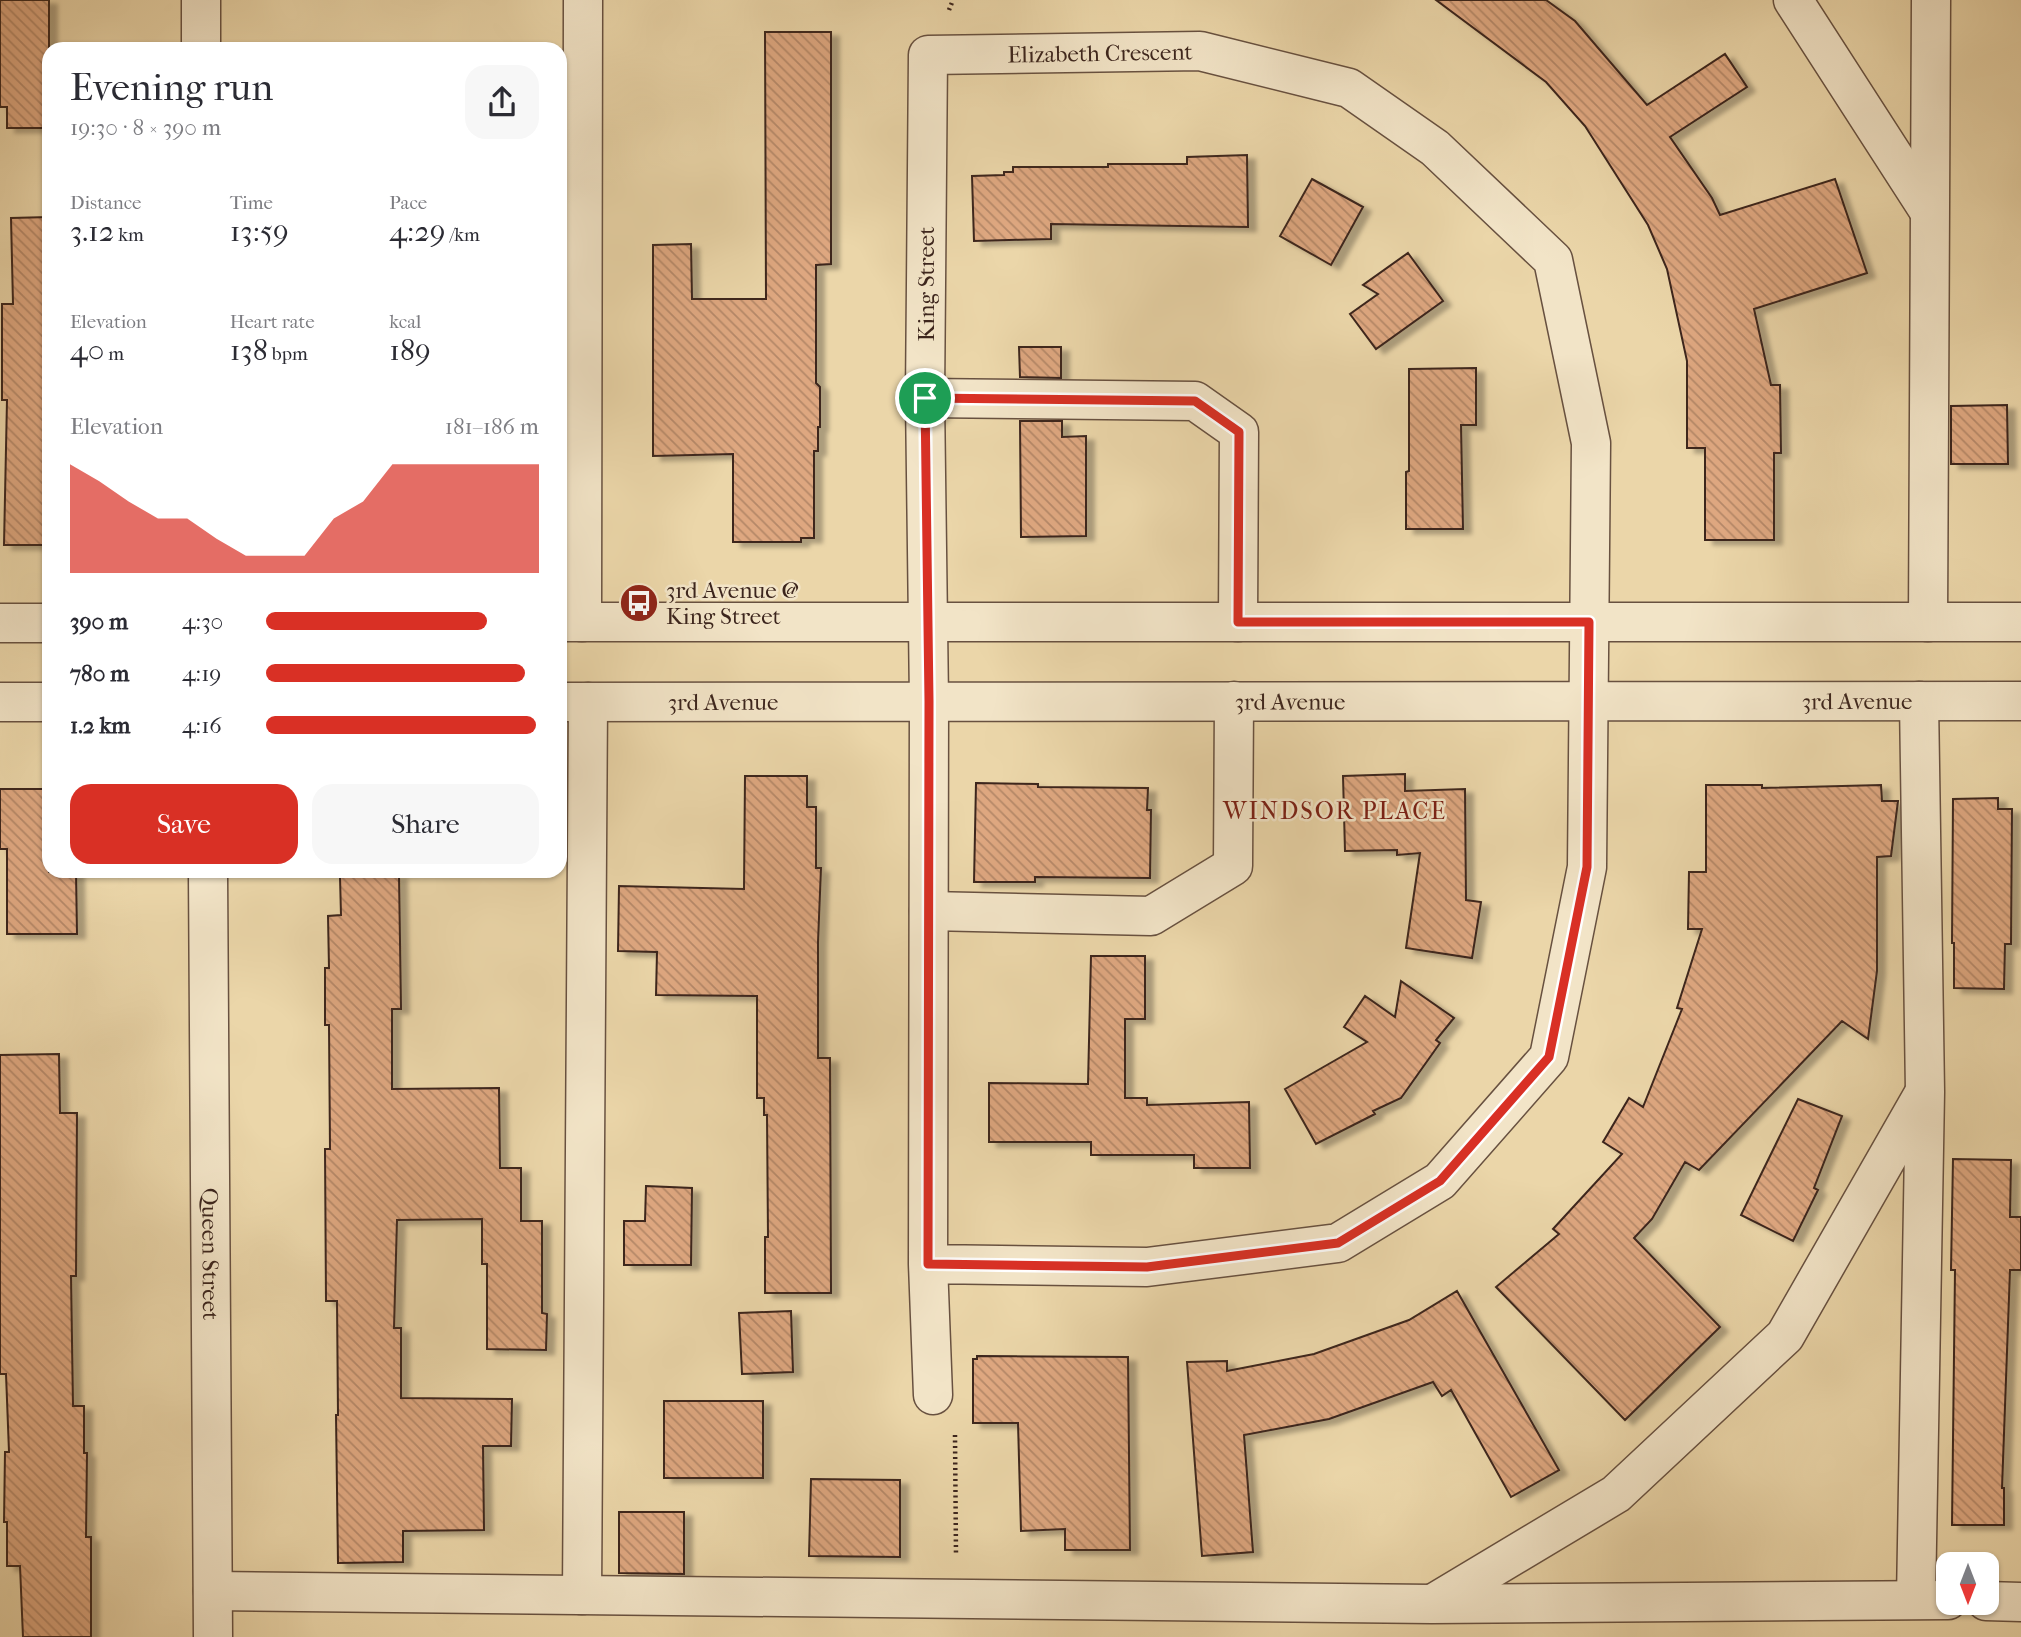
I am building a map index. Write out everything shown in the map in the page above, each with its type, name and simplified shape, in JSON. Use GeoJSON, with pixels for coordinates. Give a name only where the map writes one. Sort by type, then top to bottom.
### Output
{"type":"FeatureCollection","features":[{"type":"Feature","properties":{"kind":"street"},"geometry":{"type":"LineString","coordinates":[[201,0],[201,42]]}},
{"type":"Feature","properties":{"kind":"street"},"geometry":{"type":"LineString","coordinates":[[583,0],[571,622],[2021,622]]}},
{"type":"Feature","properties":{"kind":"street"},"geometry":{"type":"LineString","coordinates":[[1793,0],[1929,211]]}},
{"type":"Feature","properties":{"kind":"street"},"geometry":{"type":"LineString","coordinates":[[1928,622],[1931,0]]}},
{"type":"Feature","properties":{"kind":"street","name":"Elizabeth Crescent"},"geometry":{"type":"LineString","coordinates":[[928,55],[1200,51],[1349,88],[1436,148],[1553,260],[1591,443],[1587,867],[1549,1057],[1440,1181],[1338,1243],[1147,1267],[928,1264]]}},
{"type":"Feature","properties":{"kind":"street","name":"King Street"},"geometry":{"type":"LineString","coordinates":[[928,55],[925,398],[929,701],[928,1264],[933,1395]]}},
{"type":"Feature","properties":{"kind":"street"},"geometry":{"type":"LineString","coordinates":[[925,398],[1195,401],[1206,408],[1239,432],[1238,622]]}},
{"type":"Feature","properties":{"kind":"street"},"geometry":{"type":"LineString","coordinates":[[0,623],[42,623]]}},
{"type":"Feature","properties":{"kind":"street"},"geometry":{"type":"LineString","coordinates":[[929,911],[1151,916],[1233,866],[1234,701]]}},
{"type":"Feature","properties":{"kind":"street"},"geometry":{"type":"LineString","coordinates":[[213,1591],[1432,1604],[1932,1599],[1919,701]]}},
{"type":"Feature","properties":{"kind":"street","name":"3rd Avenue"},"geometry":{"type":"LineString","coordinates":[[574,702],[2021,701]]}},
{"type":"Feature","properties":{"kind":"street"},"geometry":{"type":"LineString","coordinates":[[0,702],[42,702]]}},
{"type":"Feature","properties":{"kind":"street"},"geometry":{"type":"LineString","coordinates":[[574,702],[582,1595]]}},
{"type":"Feature","properties":{"kind":"street","name":"Queen Street"},"geometry":{"type":"LineString","coordinates":[[208,878],[213,1637]]}},
{"type":"Feature","properties":{"kind":"street"},"geometry":{"type":"LineString","coordinates":[[1432,1604],[1616,1494],[1785,1336],[1925,1092]]}},
{"type":"Feature","properties":{"kind":"street"},"geometry":{"type":"LineString","coordinates":[[1999,1601],[2021,1602]]}},
{"type":"Feature","properties":{"kind":"path"},"geometry":{"type":"LineString","coordinates":[[933,1395],[955,1428],[956,1599]]}},
{"type":"Feature","properties":{"kind":"building"},"geometry":{"type":"Polygon","coordinates":[[[0,0],[49,0],[49,42],[42,42],[42,128],[7,128],[7,107],[0,107],[0,0]]]}},
{"type":"Feature","properties":{"kind":"building"},"geometry":{"type":"Polygon","coordinates":[[[1436,0],[1546,0],[1575,21],[1647,105],[1725,54],[1747,87],[1670,137],[1712,198],[1720,215],[1835,179],[1867,273],[1754,309],[1771,385],[1780,385],[1781,453],[1774,453],[1774,540],[1705,540],[1705,448],[1687,448],[1687,361],[1667,269],[1648,225],[1585,126],[1546,82],[1436,0]]]}},
{"type":"Feature","properties":{"kind":"building"},"geometry":{"type":"Polygon","coordinates":[[[765,32],[831,32],[831,264],[816,265],[816,383],[820,387],[820,427],[818,451],[814,451],[814,538],[801,538],[801,542],[733,542],[733,454],[653,456],[653,245],[691,244],[692,299],[766,299],[765,32]]]}},
{"type":"Feature","properties":{"kind":"building"},"geometry":{"type":"Polygon","coordinates":[[[1247,155],[1248,227],[1051,224],[1051,239],[974,241],[972,176],[1004,175],[1004,172],[1013,172],[1013,167],[1187,164],[1187,157],[1247,155]]]}},
{"type":"Feature","properties":{"kind":"building"},"geometry":{"type":"Polygon","coordinates":[[[1312,179],[1363,207],[1331,265],[1280,236],[1312,179]]]}},
{"type":"Feature","properties":{"kind":"building"},"geometry":{"type":"Polygon","coordinates":[[[42,217],[42,545],[4,545],[7,400],[2,400],[2,304],[13,304],[11,218],[42,217]]]}},
{"type":"Feature","properties":{"kind":"building"},"geometry":{"type":"Polygon","coordinates":[[[1408,253],[1443,301],[1376,349],[1350,314],[1378,294],[1363,285],[1408,253]]]}},
{"type":"Feature","properties":{"kind":"building"},"geometry":{"type":"Polygon","coordinates":[[[1019,347],[1061,347],[1061,378],[1020,377],[1019,347]]]}},
{"type":"Feature","properties":{"kind":"building"},"geometry":{"type":"Polygon","coordinates":[[[1476,368],[1476,425],[1461,425],[1463,529],[1406,529],[1409,369],[1476,368]]]}},
{"type":"Feature","properties":{"kind":"building"},"geometry":{"type":"Polygon","coordinates":[[[2007,405],[2008,464],[1951,464],[1951,406],[2007,405]]]}},
{"type":"Feature","properties":{"kind":"building"},"geometry":{"type":"Polygon","coordinates":[[[1020,421],[1062,421],[1062,437],[1086,436],[1086,536],[1021,537],[1020,421]]]}},
{"type":"Feature","properties":{"kind":"building"},"geometry":{"type":"Polygon","coordinates":[[[1405,774],[1405,791],[1465,789],[1466,900],[1481,902],[1472,958],[1406,948],[1420,853],[1397,855],[1397,850],[1345,851],[1343,776],[1405,774]]]}},
{"type":"Feature","properties":{"kind":"building"},"geometry":{"type":"Polygon","coordinates":[[[745,776],[807,776],[807,807],[816,807],[816,868],[821,868],[818,1058],[830,1058],[831,1293],[765,1293],[765,1237],[768,1237],[767,1115],[764,1115],[764,1098],[757,1098],[757,996],[656,995],[657,952],[618,951],[619,886],[744,889],[745,776]]]}},
{"type":"Feature","properties":{"kind":"building"},"geometry":{"type":"Polygon","coordinates":[[[976,783],[1038,784],[1038,787],[1148,788],[1147,810],[1151,810],[1150,878],[1035,877],[1035,882],[974,882],[976,783]]]}},
{"type":"Feature","properties":{"kind":"building"},"geometry":{"type":"Polygon","coordinates":[[[1706,785],[1762,785],[1762,788],[1881,785],[1882,801],[1898,801],[1891,856],[1877,857],[1877,971],[1868,1039],[1842,1021],[1699,1170],[1685,1162],[1652,1219],[1634,1238],[1720,1327],[1625,1420],[1496,1287],[1559,1234],[1553,1229],[1622,1154],[1603,1142],[1629,1098],[1643,1107],[1682,1009],[1677,1008],[1702,929],[1688,929],[1689,872],[1706,872],[1706,785]]]}},
{"type":"Feature","properties":{"kind":"building"},"geometry":{"type":"Polygon","coordinates":[[[0,789],[42,789],[42,878],[76,878],[77,934],[7,934],[7,849],[0,849],[0,789]]]}},
{"type":"Feature","properties":{"kind":"building"},"geometry":{"type":"Polygon","coordinates":[[[1998,798],[1998,809],[2012,809],[2011,944],[2005,944],[2004,989],[1954,988],[1953,799],[1998,798]]]}},
{"type":"Feature","properties":{"kind":"building"},"geometry":{"type":"Polygon","coordinates":[[[340,878],[399,878],[401,1009],[392,1009],[392,1089],[499,1088],[500,1168],[521,1168],[521,1221],[542,1221],[542,1313],[547,1314],[546,1350],[487,1349],[487,1264],[482,1264],[482,1219],[397,1220],[394,1328],[401,1328],[401,1398],[512,1399],[511,1446],[483,1446],[484,1530],[403,1531],[403,1562],[338,1563],[337,1301],[326,1301],[325,1149],[330,1149],[329,1025],[325,1025],[325,968],[329,968],[328,916],[341,915],[340,878]]]}},
{"type":"Feature","properties":{"kind":"building"},"geometry":{"type":"Polygon","coordinates":[[[1091,956],[1145,956],[1145,1019],[1125,1019],[1125,1098],[1147,1098],[1147,1105],[1249,1102],[1250,1168],[1194,1168],[1194,1155],[1091,1155],[1091,1142],[989,1142],[989,1083],[1088,1084],[1091,956]]]}},
{"type":"Feature","properties":{"kind":"building"},"geometry":{"type":"Polygon","coordinates":[[[1401,981],[1454,1018],[1436,1040],[1440,1043],[1401,1098],[1316,1144],[1285,1089],[1367,1042],[1344,1027],[1365,996],[1395,1017],[1401,981]]]}},
{"type":"Feature","properties":{"kind":"building"},"geometry":{"type":"Polygon","coordinates":[[[59,1054],[60,1113],[77,1113],[76,1276],[71,1276],[73,1406],[84,1406],[84,1453],[87,1453],[86,1537],[91,1537],[91,1637],[23,1637],[20,1566],[7,1566],[7,1522],[4,1522],[5,1452],[9,1452],[6,1374],[0,1374],[0,1055],[59,1054]]]}},
{"type":"Feature","properties":{"kind":"building"},"geometry":{"type":"Polygon","coordinates":[[[1798,1099],[1842,1116],[1814,1188],[1818,1190],[1793,1241],[1741,1215],[1798,1099]]]}},
{"type":"Feature","properties":{"kind":"building"},"geometry":{"type":"Polygon","coordinates":[[[1953,1159],[2011,1160],[2010,1217],[2021,1217],[2021,1270],[2010,1270],[2002,1488],[2004,1525],[1952,1525],[1955,1270],[1951,1270],[1953,1159]]]}},
{"type":"Feature","properties":{"kind":"building"},"geometry":{"type":"Polygon","coordinates":[[[646,1186],[692,1188],[691,1265],[624,1265],[624,1221],[645,1221],[646,1186]]]}},
{"type":"Feature","properties":{"kind":"building"},"geometry":{"type":"Polygon","coordinates":[[[1457,1291],[1559,1470],[1511,1497],[1451,1390],[1442,1396],[1433,1382],[1329,1419],[1244,1435],[1253,1552],[1202,1556],[1187,1362],[1227,1361],[1227,1371],[1314,1354],[1409,1320],[1457,1291]]]}},
{"type":"Feature","properties":{"kind":"building"},"geometry":{"type":"Polygon","coordinates":[[[791,1311],[793,1372],[742,1374],[739,1313],[791,1311]]]}},
{"type":"Feature","properties":{"kind":"building"},"geometry":{"type":"Polygon","coordinates":[[[977,1356],[1128,1357],[1130,1550],[1065,1550],[1065,1529],[1021,1531],[1018,1423],[973,1423],[973,1359],[977,1359],[977,1356]]]}},
{"type":"Feature","properties":{"kind":"building"},"geometry":{"type":"Polygon","coordinates":[[[664,1401],[763,1401],[763,1478],[664,1478],[664,1401]]]}},
{"type":"Feature","properties":{"kind":"building"},"geometry":{"type":"Polygon","coordinates":[[[811,1479],[900,1480],[900,1557],[809,1556],[811,1479]]]}},
{"type":"Feature","properties":{"kind":"building"},"geometry":{"type":"Polygon","coordinates":[[[619,1512],[684,1512],[684,1574],[619,1573],[619,1512]]]}},
{"type":"Feature","properties":{"kind":"place","name":"3rd Avenue @ King Street"},"geometry":{"type":"Point","coordinates":[639,603]}},
{"type":"Feature","properties":{"kind":"district","name":"WINDSOR PLACE"},"geometry":{"type":"Point","coordinates":[1335,811]}},
{"type":"Feature","properties":{"kind":"route"},"geometry":{"type":"LineString","coordinates":[[925,398],[1195,401],[1239,432],[1238,622],[1589,622],[1587,867],[1549,1057],[1440,1181],[1338,1243],[1147,1267],[928,1264],[929,701],[925,398]]}}]}
